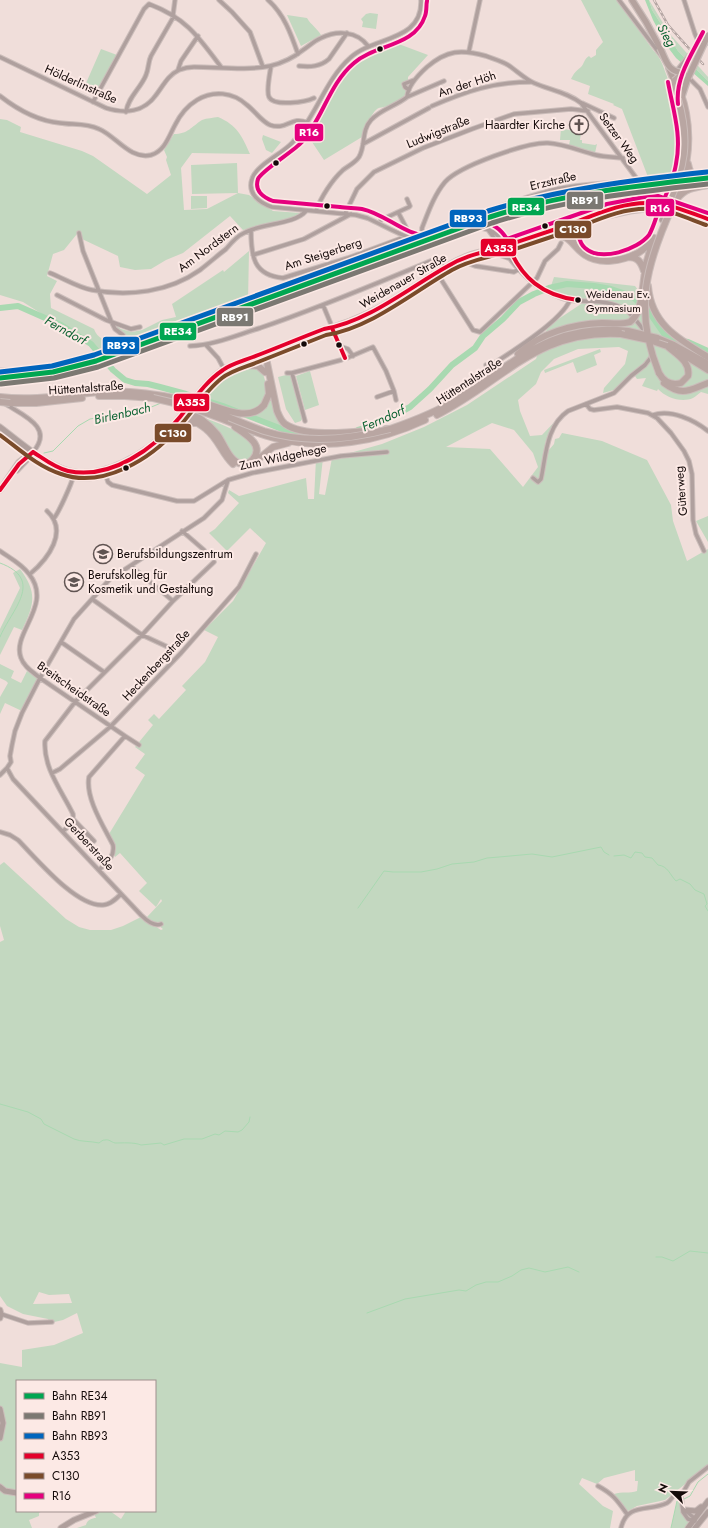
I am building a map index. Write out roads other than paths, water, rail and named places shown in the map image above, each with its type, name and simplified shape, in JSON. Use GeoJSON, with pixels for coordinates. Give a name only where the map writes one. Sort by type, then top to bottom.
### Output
{"type":"FeatureCollection","features":[{"type":"Feature","properties":{"kind":"highway"},"geometry":{"type":"LineString","coordinates":[[674,81],[686,76]]}},
{"type":"Feature","properties":{"kind":"highway"},"geometry":{"type":"LineString","coordinates":[[667,346],[686,362],[688,367],[689,373],[686,380],[676,385],[666,381],[659,373],[651,352],[646,325],[645,297],[646,274],[671,205],[681,185],[687,162],[688,129],[682,96],[674,81]]}},
{"type":"Feature","properties":{"kind":"highway"},"geometry":{"type":"LineString","coordinates":[[510,362],[532,342],[550,334],[571,327],[594,324],[622,324],[630,322],[637,313],[654,238],[677,184],[683,162],[684,129],[674,81]]}},
{"type":"Feature","properties":{"kind":"highway"},"geometry":{"type":"LineString","coordinates":[[687,162],[689,170],[695,179],[708,184]]}},
{"type":"Feature","properties":{"kind":"highway"},"geometry":{"type":"LineString","coordinates":[[671,205],[680,194],[687,190],[696,186],[708,184]]}},
{"type":"Feature","properties":{"kind":"highway"},"geometry":{"type":"LineString","coordinates":[[553,234],[567,232],[582,252],[596,260],[609,261],[638,253],[654,238]]}},
{"type":"Feature","properties":{"kind":"highway"},"geometry":{"type":"LineString","coordinates":[[626,257],[638,259],[641,262],[646,274],[650,301],[654,312],[662,324],[678,338],[708,357]]}},
{"type":"Feature","properties":{"kind":"highway"},"geometry":{"type":"LineString","coordinates":[[642,294],[642,318],[649,352],[664,383],[667,386],[682,392],[692,390],[708,383]]}},
{"type":"Feature","properties":{"kind":"highway","name":"Hüttentalstraße"},"geometry":{"type":"LineString","coordinates":[[0,397],[36,399],[100,392],[125,391],[154,394],[200,405],[265,431],[295,438],[316,440],[339,439],[390,429],[417,419],[446,406],[536,346],[560,336],[589,330],[642,334],[668,342],[708,364]]}},
{"type":"Feature","properties":{"kind":"highway","name":"Hüttentalstraße"},"geometry":{"type":"LineString","coordinates":[[0,401],[36,403],[100,396],[139,397],[181,404],[264,435],[294,442],[316,444],[346,443],[374,438],[404,429],[433,417],[459,403],[528,356],[552,344],[586,335],[621,332],[667,346],[708,370]]}},
{"type":"Feature","properties":{"kind":"highway"},"geometry":{"type":"LineString","coordinates":[[179,399],[188,399],[243,414],[254,413],[264,405],[269,394],[263,357]]}},
{"type":"Feature","properties":{"kind":"highway"},"geometry":{"type":"LineString","coordinates":[[263,357],[278,415],[283,422],[289,426],[298,429],[335,433],[390,429]]}},
{"type":"Feature","properties":{"kind":"highway"},"geometry":{"type":"LineString","coordinates":[[247,365],[258,366],[265,372]]}},
{"type":"Feature","properties":{"kind":"highway"},"geometry":{"type":"LineString","coordinates":[[187,413],[212,435],[227,458],[235,465],[245,467],[250,466],[278,444],[294,442]]}},
{"type":"Feature","properties":{"kind":"highway"},"geometry":{"type":"LineString","coordinates":[[187,413],[204,422],[216,433],[229,454],[237,462],[244,464],[248,463],[253,459],[256,450],[255,444],[249,437],[226,420]]}},
{"type":"Feature","properties":{"kind":"highway"},"geometry":{"type":"LineString","coordinates":[[177,427],[188,423],[198,423]]}},
{"type":"Feature","properties":{"kind":"main road"},"geometry":{"type":"LineString","coordinates":[[633,2],[649,26],[674,81]]}},
{"type":"Feature","properties":{"kind":"main road"},"geometry":{"type":"LineString","coordinates":[[682,96],[686,76],[695,62],[708,35]]}},
{"type":"Feature","properties":{"kind":"main road"},"geometry":{"type":"LineString","coordinates":[[669,68],[686,76]]}},
{"type":"Feature","properties":{"kind":"main road","name":"Weidenauer Straße"},"geometry":{"type":"LineString","coordinates":[[506,246],[514,242],[567,232],[607,216],[656,202],[671,205],[698,216],[708,215]]}},
{"type":"Feature","properties":{"kind":"main road","name":"Weidenauer Straße"},"geometry":{"type":"LineString","coordinates":[[644,206],[651,208],[671,205]]}},
{"type":"Feature","properties":{"kind":"main road"},"geometry":{"type":"LineString","coordinates":[[651,208],[659,214],[662,220]]}},
{"type":"Feature","properties":{"kind":"main road"},"geometry":{"type":"LineString","coordinates":[[698,216],[708,220]]}},
{"type":"Feature","properties":{"kind":"main road","name":"Weidenauer Straße"},"geometry":{"type":"LineString","coordinates":[[31,454],[67,470],[88,473],[104,472],[124,468],[143,458],[177,427],[214,376],[224,369],[263,357],[325,333],[332,328],[376,310],[437,272],[468,256],[487,249],[515,246],[553,234]]}},
{"type":"Feature","properties":{"kind":"main road","name":"Weidenauer Straße"},"geometry":{"type":"LineString","coordinates":[[201,394],[221,378],[263,357]]}},
{"type":"Feature","properties":{"kind":"main road","name":"Weidenauer Straße"},"geometry":{"type":"LineString","coordinates":[[31,454],[54,471],[73,477],[89,478],[126,461],[152,445],[187,413]]}},
{"type":"Feature","properties":{"kind":"main road"},"geometry":{"type":"LineString","coordinates":[[0,427],[31,454]]}},
{"type":"Feature","properties":{"kind":"main road"},"geometry":{"type":"LineString","coordinates":[[0,434],[16,446],[31,454]]}},
{"type":"Feature","properties":{"kind":"main road"},"geometry":{"type":"LineString","coordinates":[[16,446],[20,455],[20,462]]}},
{"type":"Feature","properties":{"kind":"main road"},"geometry":{"type":"LineString","coordinates":[[0,490],[20,462],[31,454]]}},
{"type":"Feature","properties":{"kind":"main road"},"geometry":{"type":"LineString","coordinates":[[10,476],[31,454]]}},
{"type":"Feature","properties":{"kind":"main road"},"geometry":{"type":"LineString","coordinates":[[0,1409],[3,1423],[0,1438]]}},
{"type":"Feature","properties":{"kind":"main road"},"geometry":{"type":"LineString","coordinates":[[0,1488],[16,1494]]}},
{"type":"Feature","properties":{"kind":"main road"},"geometry":{"type":"LineString","coordinates":[[684,1509],[696,1511],[708,1501]]}},
{"type":"Feature","properties":{"kind":"main road"},"geometry":{"type":"LineString","coordinates":[[696,1524],[708,1501]]}},
{"type":"Feature","properties":{"kind":"main road"},"geometry":{"type":"LineString","coordinates":[[61,1528],[74,1520],[94,1512]]}},
{"type":"Feature","properties":{"kind":"main road"},"geometry":{"type":"LineString","coordinates":[[688,1528],[696,1524],[708,1512]]}},
{"type":"Feature","properties":{"kind":"street"},"geometry":{"type":"LineString","coordinates":[[126,112],[128,103],[146,74],[148,60],[174,15],[174,0]]}},
{"type":"Feature","properties":{"kind":"street"},"geometry":{"type":"LineString","coordinates":[[219,0],[250,32],[263,67]]}},
{"type":"Feature","properties":{"kind":"street"},"geometry":{"type":"LineString","coordinates":[[268,0],[287,24],[298,54]]}},
{"type":"Feature","properties":{"kind":"street"},"geometry":{"type":"LineString","coordinates":[[422,0],[420,14],[412,28],[396,37],[368,46],[351,57],[340,68],[308,123],[290,145],[254,173],[251,187],[253,194],[262,203],[272,207],[351,214],[367,218],[414,239],[429,242],[446,240],[474,230],[492,226],[503,235],[510,259]]}},
{"type":"Feature","properties":{"kind":"street"},"geometry":{"type":"LineString","coordinates":[[469,51],[480,0]]}},
{"type":"Feature","properties":{"kind":"street"},"geometry":{"type":"LineString","coordinates":[[619,0],[663,59],[672,68],[678,69],[696,83],[700,88],[708,107]]}},
{"type":"Feature","properties":{"kind":"street"},"geometry":{"type":"LineString","coordinates":[[684,0],[699,44]]}},
{"type":"Feature","properties":{"kind":"street"},"geometry":{"type":"LineString","coordinates":[[93,102],[144,9],[149,4],[174,15],[198,36],[221,67]]}},
{"type":"Feature","properties":{"kind":"street"},"geometry":{"type":"LineString","coordinates":[[299,66],[316,66],[326,62],[347,33]]}},
{"type":"Feature","properties":{"kind":"street"},"geometry":{"type":"LineString","coordinates":[[178,70],[194,66],[270,66],[281,63],[298,54],[319,38],[334,34],[347,33],[360,38],[368,46]]}},
{"type":"Feature","properties":{"kind":"street"},"geometry":{"type":"LineString","coordinates":[[178,70],[181,61],[198,36]]}},
{"type":"Feature","properties":{"kind":"street"},"geometry":{"type":"LineString","coordinates":[[678,69],[683,65],[699,44],[703,41],[708,43]]}},
{"type":"Feature","properties":{"kind":"street","name":"Setzer Weg"},"geometry":{"type":"LineString","coordinates":[[414,80],[440,57],[457,52],[469,51],[507,64],[532,82],[574,96],[588,111],[637,179],[644,206]]}},
{"type":"Feature","properties":{"kind":"street","name":"Hölderlinstraße"},"geometry":{"type":"LineString","coordinates":[[0,57],[93,102],[116,111],[126,112],[141,108],[151,101],[168,78],[178,70]]}},
{"type":"Feature","properties":{"kind":"street"},"geometry":{"type":"LineString","coordinates":[[270,66],[268,94],[272,100],[287,103],[314,98]]}},
{"type":"Feature","properties":{"kind":"street"},"geometry":{"type":"LineString","coordinates":[[409,90],[404,84],[414,80]]}},
{"type":"Feature","properties":{"kind":"street"},"geometry":{"type":"LineString","coordinates":[[407,97],[414,80]]}},
{"type":"Feature","properties":{"kind":"street"},"geometry":{"type":"LineString","coordinates":[[316,211],[336,178],[344,169],[358,159],[363,144],[364,131],[372,119],[379,113],[407,97],[444,81]]}},
{"type":"Feature","properties":{"kind":"street","name":"An der Höh"},"geometry":{"type":"LineString","coordinates":[[363,144],[430,107],[451,98],[498,84],[510,82],[532,82]]}},
{"type":"Feature","properties":{"kind":"street"},"geometry":{"type":"LineString","coordinates":[[0,96],[10,104],[35,118],[60,123],[85,124],[100,129],[134,154],[145,156],[152,155],[162,149],[187,108],[200,98],[212,94],[230,95],[239,98],[266,123],[272,126],[284,125],[296,120],[308,123]]}},
{"type":"Feature","properties":{"kind":"street","name":"Setzer Weg"},"geometry":{"type":"LineString","coordinates":[[581,103],[614,118]]}},
{"type":"Feature","properties":{"kind":"street","name":"Ludwigstraße"},"geometry":{"type":"LineString","coordinates":[[345,214],[357,189],[374,172],[423,148],[514,114],[571,109],[588,111]]}},
{"type":"Feature","properties":{"kind":"street"},"geometry":{"type":"LineString","coordinates":[[422,233],[422,228],[435,199],[445,182],[458,172],[509,152],[549,143],[565,146],[597,156],[623,158]]}},
{"type":"Feature","properties":{"kind":"street","name":"Erzstraße"},"geometry":{"type":"LineString","coordinates":[[410,235],[414,236],[436,230],[508,203],[550,191],[586,184],[637,179]]}},
{"type":"Feature","properties":{"kind":"street"},"geometry":{"type":"LineString","coordinates":[[381,220],[410,206],[407,199]]}},
{"type":"Feature","properties":{"kind":"street","name":"Am Nordstern"},"geometry":{"type":"LineString","coordinates":[[50,273],[91,290],[126,292],[160,289],[177,283],[196,272],[214,259],[240,235],[257,227],[303,215],[306,211]]}},
{"type":"Feature","properties":{"kind":"street"},"geometry":{"type":"LineString","coordinates":[[398,212],[410,235]]}},
{"type":"Feature","properties":{"kind":"street"},"geometry":{"type":"LineString","coordinates":[[253,255],[304,240],[351,214]]}},
{"type":"Feature","properties":{"kind":"street"},"geometry":{"type":"LineString","coordinates":[[481,228],[493,231],[499,236],[516,265]]}},
{"type":"Feature","properties":{"kind":"street"},"geometry":{"type":"LineString","coordinates":[[487,229],[496,239],[494,245],[487,249]]}},
{"type":"Feature","properties":{"kind":"street","name":"Am Steigerberg"},"geometry":{"type":"LineString","coordinates":[[251,230],[251,249],[256,264],[265,273],[273,277],[283,278],[348,258],[410,235]]}},
{"type":"Feature","properties":{"kind":"street"},"geometry":{"type":"LineString","coordinates":[[78,233],[83,251],[110,321],[123,335]]}},
{"type":"Feature","properties":{"kind":"street"},"geometry":{"type":"LineString","coordinates":[[437,272],[473,330],[477,332],[483,330],[536,278],[545,261],[558,249],[561,243]]}},
{"type":"Feature","properties":{"kind":"street"},"geometry":{"type":"LineString","coordinates":[[487,249],[510,259],[532,282],[554,294],[570,300],[609,302],[626,310],[632,315],[646,333],[653,347],[652,356],[648,362],[614,393],[568,411],[559,420],[549,440],[541,479],[538,482],[533,478]]}},
{"type":"Feature","properties":{"kind":"street"},"geometry":{"type":"LineString","coordinates":[[468,256],[470,264],[475,266],[514,272],[519,269]]}},
{"type":"Feature","properties":{"kind":"street"},"geometry":{"type":"LineString","coordinates":[[190,346],[206,345],[288,318],[432,260],[438,259],[445,268]]}},
{"type":"Feature","properties":{"kind":"street"},"geometry":{"type":"LineString","coordinates":[[57,295],[106,320],[131,329],[140,327]]}},
{"type":"Feature","properties":{"kind":"street"},"geometry":{"type":"LineString","coordinates":[[486,365],[493,364],[531,339],[566,307],[570,300]]}},
{"type":"Feature","properties":{"kind":"street"},"geometry":{"type":"LineString","coordinates":[[323,305],[345,358]]}},
{"type":"Feature","properties":{"kind":"street"},"geometry":{"type":"LineString","coordinates":[[206,345],[218,358],[224,369]]}},
{"type":"Feature","properties":{"kind":"street"},"geometry":{"type":"LineString","coordinates":[[339,346],[348,349],[353,356]]}},
{"type":"Feature","properties":{"kind":"street"},"geometry":{"type":"LineString","coordinates":[[287,373],[342,360],[373,347],[386,371],[396,400]]}},
{"type":"Feature","properties":{"kind":"street"},"geometry":{"type":"LineString","coordinates":[[292,373],[305,421]]}},
{"type":"Feature","properties":{"kind":"street"},"geometry":{"type":"LineString","coordinates":[[377,397],[394,391]]}},
{"type":"Feature","properties":{"kind":"street"},"geometry":{"type":"LineString","coordinates":[[0,401],[32,422],[40,430],[41,438],[31,454]]}},
{"type":"Feature","properties":{"kind":"street"},"geometry":{"type":"LineString","coordinates":[[586,404],[590,409],[594,410],[623,408],[653,415],[664,413],[681,417],[708,431]]}},
{"type":"Feature","properties":{"kind":"street","name":"Güterweg"},"geometry":{"type":"LineString","coordinates":[[653,415],[675,439],[689,461],[692,474],[693,520],[696,534],[704,551]]}},
{"type":"Feature","properties":{"kind":"street","name":"Zum Wildgehege"},"geometry":{"type":"LineString","coordinates":[[104,472],[109,483],[112,485],[183,501],[194,501],[228,480],[252,473],[341,456],[387,452]]}},
{"type":"Feature","properties":{"kind":"street"},"geometry":{"type":"LineString","coordinates":[[54,518],[61,506],[66,492],[72,483],[73,477]]}},
{"type":"Feature","properties":{"kind":"street"},"geometry":{"type":"LineString","coordinates":[[0,775],[11,762],[10,756],[15,731],[22,713],[74,619],[110,579],[204,518],[222,500],[228,480]]}},
{"type":"Feature","properties":{"kind":"street"},"geometry":{"type":"LineString","coordinates":[[0,551],[30,574],[54,545],[57,532],[54,518],[47,511]]}},
{"type":"Feature","properties":{"kind":"street"},"geometry":{"type":"LineString","coordinates":[[182,531],[204,550]]}},
{"type":"Feature","properties":{"kind":"street","name":"Heckenbergstraße"},"geometry":{"type":"LineString","coordinates":[[52,773],[60,769],[110,727],[181,653],[239,587],[256,554]]}},
{"type":"Feature","properties":{"kind":"street"},"geometry":{"type":"LineString","coordinates":[[94,841],[74,820],[71,809],[52,773],[44,746],[45,741],[74,702],[142,635],[173,601],[214,562]]}},
{"type":"Feature","properties":{"kind":"street"},"geometry":{"type":"LineString","coordinates":[[131,566],[173,601]]}},
{"type":"Feature","properties":{"kind":"street","name":"Breitscheidstraße"},"geometry":{"type":"LineString","coordinates":[[30,574],[36,589],[37,602],[19,650],[24,664],[40,678],[74,702],[139,745]]}},
{"type":"Feature","properties":{"kind":"street"},"geometry":{"type":"LineString","coordinates":[[92,599],[142,635],[170,648]]}},
{"type":"Feature","properties":{"kind":"street"},"geometry":{"type":"LineString","coordinates":[[61,642],[104,672]]}},
{"type":"Feature","properties":{"kind":"street"},"geometry":{"type":"LineString","coordinates":[[99,870],[111,857],[114,850],[113,845],[97,815],[91,798],[88,786],[89,777],[125,736]]}},
{"type":"Feature","properties":{"kind":"street","name":"Gerberstraße"},"geometry":{"type":"LineString","coordinates":[[7,768],[13,779],[121,894],[145,918],[158,926],[161,924]]}},
{"type":"Feature","properties":{"kind":"street"},"geometry":{"type":"LineString","coordinates":[[63,831],[71,825],[74,820]]}},
{"type":"Feature","properties":{"kind":"street"},"geometry":{"type":"LineString","coordinates":[[0,832],[10,835],[18,840],[60,883],[81,899],[102,905],[113,901],[121,894]]}},
{"type":"Feature","properties":{"kind":"street"},"geometry":{"type":"LineString","coordinates":[[0,1314],[28,1324],[52,1322]]}},
{"type":"Feature","properties":{"kind":"street"},"geometry":{"type":"LineString","coordinates":[[696,1524],[693,1517],[684,1509],[681,1496],[689,1482],[708,1467]]}},
{"type":"Feature","properties":{"kind":"street"},"geometry":{"type":"LineString","coordinates":[[598,1486],[611,1494],[621,1503],[627,1514]]}},
{"type":"Feature","properties":{"kind":"street"},"geometry":{"type":"LineString","coordinates":[[621,1528],[627,1514],[636,1510],[667,1503],[676,1494],[681,1496]]}},
{"type":"Feature","properties":{"kind":"water","name":"Sieg"},"geometry":{"type":"Polygon","coordinates":[[[645,0],[649,0],[652,10],[678,51],[708,81],[708,86],[676,58],[667,46],[653,20],[645,0]]]}},
{"type":"Feature","properties":{"kind":"waterway","name":"Ferndorf"},"geometry":{"type":"LineString","coordinates":[[358,430],[386,420],[410,407],[430,389],[452,365],[475,348],[483,336],[503,319],[519,302],[549,288],[567,284],[594,286],[611,289],[632,296],[649,312],[665,335],[676,340],[688,342],[708,351]]}},
{"type":"Feature","properties":{"kind":"waterway","name":"Ferndorf"},"geometry":{"type":"LineString","coordinates":[[0,308],[18,306],[61,325],[91,344],[113,370],[125,380],[135,383],[148,384],[186,394],[223,406],[287,431],[305,433]]}},
{"type":"Feature","properties":{"kind":"waterway","name":"Birlenbach"},"geometry":{"type":"LineString","coordinates":[[179,396],[186,394]]}},
{"type":"Feature","properties":{"kind":"waterway","name":"Birlenbach"},"geometry":{"type":"LineString","coordinates":[[44,453],[53,451],[78,426],[90,419],[149,408],[161,403]]}},
{"type":"Feature","properties":{"kind":"waterway","name":"Birlenbach"},"geometry":{"type":"LineString","coordinates":[[0,563],[14,570],[21,578],[23,587],[17,606],[0,637]]}},
{"type":"Feature","properties":{"kind":"waterway"},"geometry":{"type":"LineString","coordinates":[[358,908],[384,871],[421,872],[452,864],[474,862],[487,858],[532,854],[552,857],[601,847],[604,852],[609,855]]}},
{"type":"Feature","properties":{"kind":"waterway"},"geometry":{"type":"LineString","coordinates":[[614,856],[624,855],[631,858],[635,852],[642,853],[645,857],[652,858],[658,865],[667,869],[676,881],[680,879],[690,884],[695,890],[704,894],[707,904],[705,906],[708,911]]}},
{"type":"Feature","properties":{"kind":"waterway"},"geometry":{"type":"LineString","coordinates":[[0,1104],[28,1112],[41,1119],[44,1124],[74,1139],[99,1143],[103,1140],[109,1140],[115,1143],[132,1143],[141,1145],[161,1143],[164,1145],[184,1139],[202,1139],[215,1134],[219,1135],[225,1131],[238,1132],[242,1130],[249,1122],[250,1117]]}},
{"type":"Feature","properties":{"kind":"waterway"},"geometry":{"type":"LineString","coordinates":[[656,1257],[662,1257],[673,1261],[690,1251],[708,1253]]}},
{"type":"Feature","properties":{"kind":"waterway"},"geometry":{"type":"LineString","coordinates":[[367,1313],[405,1299],[459,1290],[466,1291],[476,1285],[486,1282],[498,1282],[521,1270],[529,1268],[545,1272],[568,1267],[579,1272]]}},
{"type":"Feature","properties":{"kind":"waterway"},"geometry":{"type":"LineString","coordinates":[[684,1499],[690,1496],[698,1482],[708,1474]]}},
{"type":"Feature","properties":{"kind":"waterway"},"geometry":{"type":"LineString","coordinates":[[671,1528],[677,1501],[681,1500]]}},
{"type":"Feature","properties":{"kind":"railway"},"geometry":{"type":"LineString","coordinates":[[654,0],[668,25],[703,64]]}},
{"type":"Feature","properties":{"kind":"railway"},"geometry":{"type":"LineString","coordinates":[[0,369],[44,366],[87,356]]}},
{"type":"Feature","properties":{"kind":"rail line","name":"RB93"},"geometry":{"type":"LineString","coordinates":[[0,372],[52,366],[94,355],[488,211],[515,203],[597,186],[707,172]]}},
{"type":"Feature","properties":{"kind":"rail line","name":"RE34"},"geometry":{"type":"LineString","coordinates":[[0,378],[53,372],[96,361],[490,217],[517,209],[544,202],[598,192],[708,178]]}},
{"type":"Feature","properties":{"kind":"rail line","name":"RB91"},"geometry":{"type":"LineString","coordinates":[[1,384],[54,378],[98,367],[492,223],[519,215],[545,208],[599,198],[708,184]]}},
{"type":"Feature","properties":{"kind":"place","name":"Haardter Kirche"},"geometry":{"type":"Point","coordinates":[579,125]}},
{"type":"Feature","properties":{"kind":"place","name":"Weidenau Ev. Gymnasium"},"geometry":{"type":"Point","coordinates":[578,300]}},
{"type":"Feature","properties":{"kind":"place","name":"Berufsbildungszentrum"},"geometry":{"type":"Point","coordinates":[103,554]}},
{"type":"Feature","properties":{"kind":"place","name":"Berufskolleg für Kosmetik und Gestaltung"},"geometry":{"type":"Point","coordinates":[74,582]}}]}
